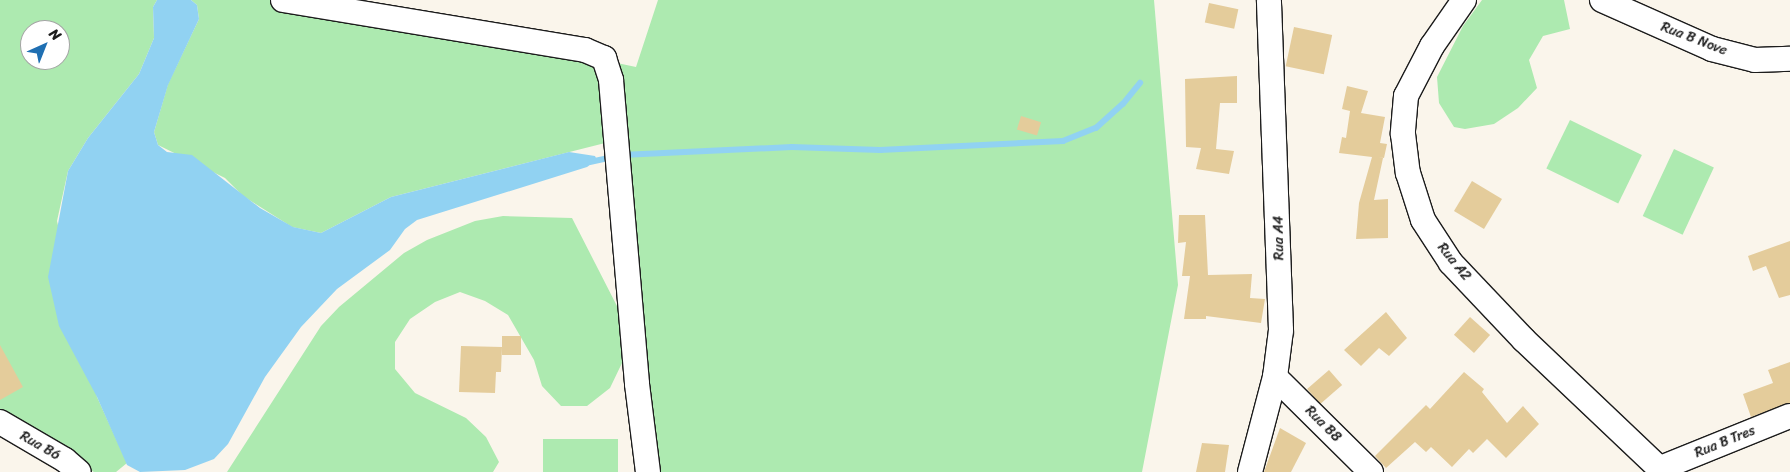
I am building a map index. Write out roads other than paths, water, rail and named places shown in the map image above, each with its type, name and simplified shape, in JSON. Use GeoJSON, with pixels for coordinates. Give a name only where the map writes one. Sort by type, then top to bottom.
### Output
{"type":"FeatureCollection","features":[{"type":"Feature","properties":{"kind":"street"},"geometry":{"type":"LineString","coordinates":[[283,0],[585,50],[604,58],[612,80],[636,384],[648,472]]}},
{"type":"Feature","properties":{"kind":"street","name":"Rua A4"},"geometry":{"type":"LineString","coordinates":[[1250,472],[1275,377],[1281,330],[1269,0]]}},
{"type":"Feature","properties":{"kind":"street","name":"Rua B Nove"},"geometry":{"type":"LineString","coordinates":[[1602,0],[1712,49],[1755,60],[1790,59]]}},
{"type":"Feature","properties":{"kind":"street","name":"Rua A2"},"geometry":{"type":"LineString","coordinates":[[1459,3],[1432,46],[1406,96],[1403,134],[1408,172],[1423,220],[1451,262],[1504,318],[1662,470]]}},
{"type":"Feature","properties":{"kind":"street","name":"Rua B8"},"geometry":{"type":"LineString","coordinates":[[1275,377],[1372,472]]}},
{"type":"Feature","properties":{"kind":"street","name":"Rua B Tres"},"geometry":{"type":"LineString","coordinates":[[1662,470],[1790,416]]}},
{"type":"Feature","properties":{"kind":"street","name":"Rua B6"},"geometry":{"type":"LineString","coordinates":[[0,422],[65,460],[79,472]]}},
{"type":"Feature","properties":{"kind":"water"},"geometry":{"type":"Polygon","coordinates":[[[157,0],[191,0],[197,5],[199,19],[168,85],[154,132],[158,145],[167,152],[192,155],[260,208],[293,227],[321,233],[391,197],[569,152],[595,156],[597,160],[587,167],[417,220],[405,229],[390,250],[337,289],[301,327],[265,377],[228,444],[214,459],[185,470],[140,472],[127,465],[97,397],[59,326],[48,277],[68,171],[88,138],[139,74],[154,38],[153,7],[157,0]]]}},
{"type":"Feature","properties":{"kind":"waterway"},"geometry":{"type":"LineString","coordinates":[[622,155],[792,147],[880,150],[1063,141],[1096,128],[1123,104],[1140,83]]}},
{"type":"Feature","properties":{"kind":"waterway"},"geometry":{"type":"LineString","coordinates":[[590,162],[613,157]]}}]}
